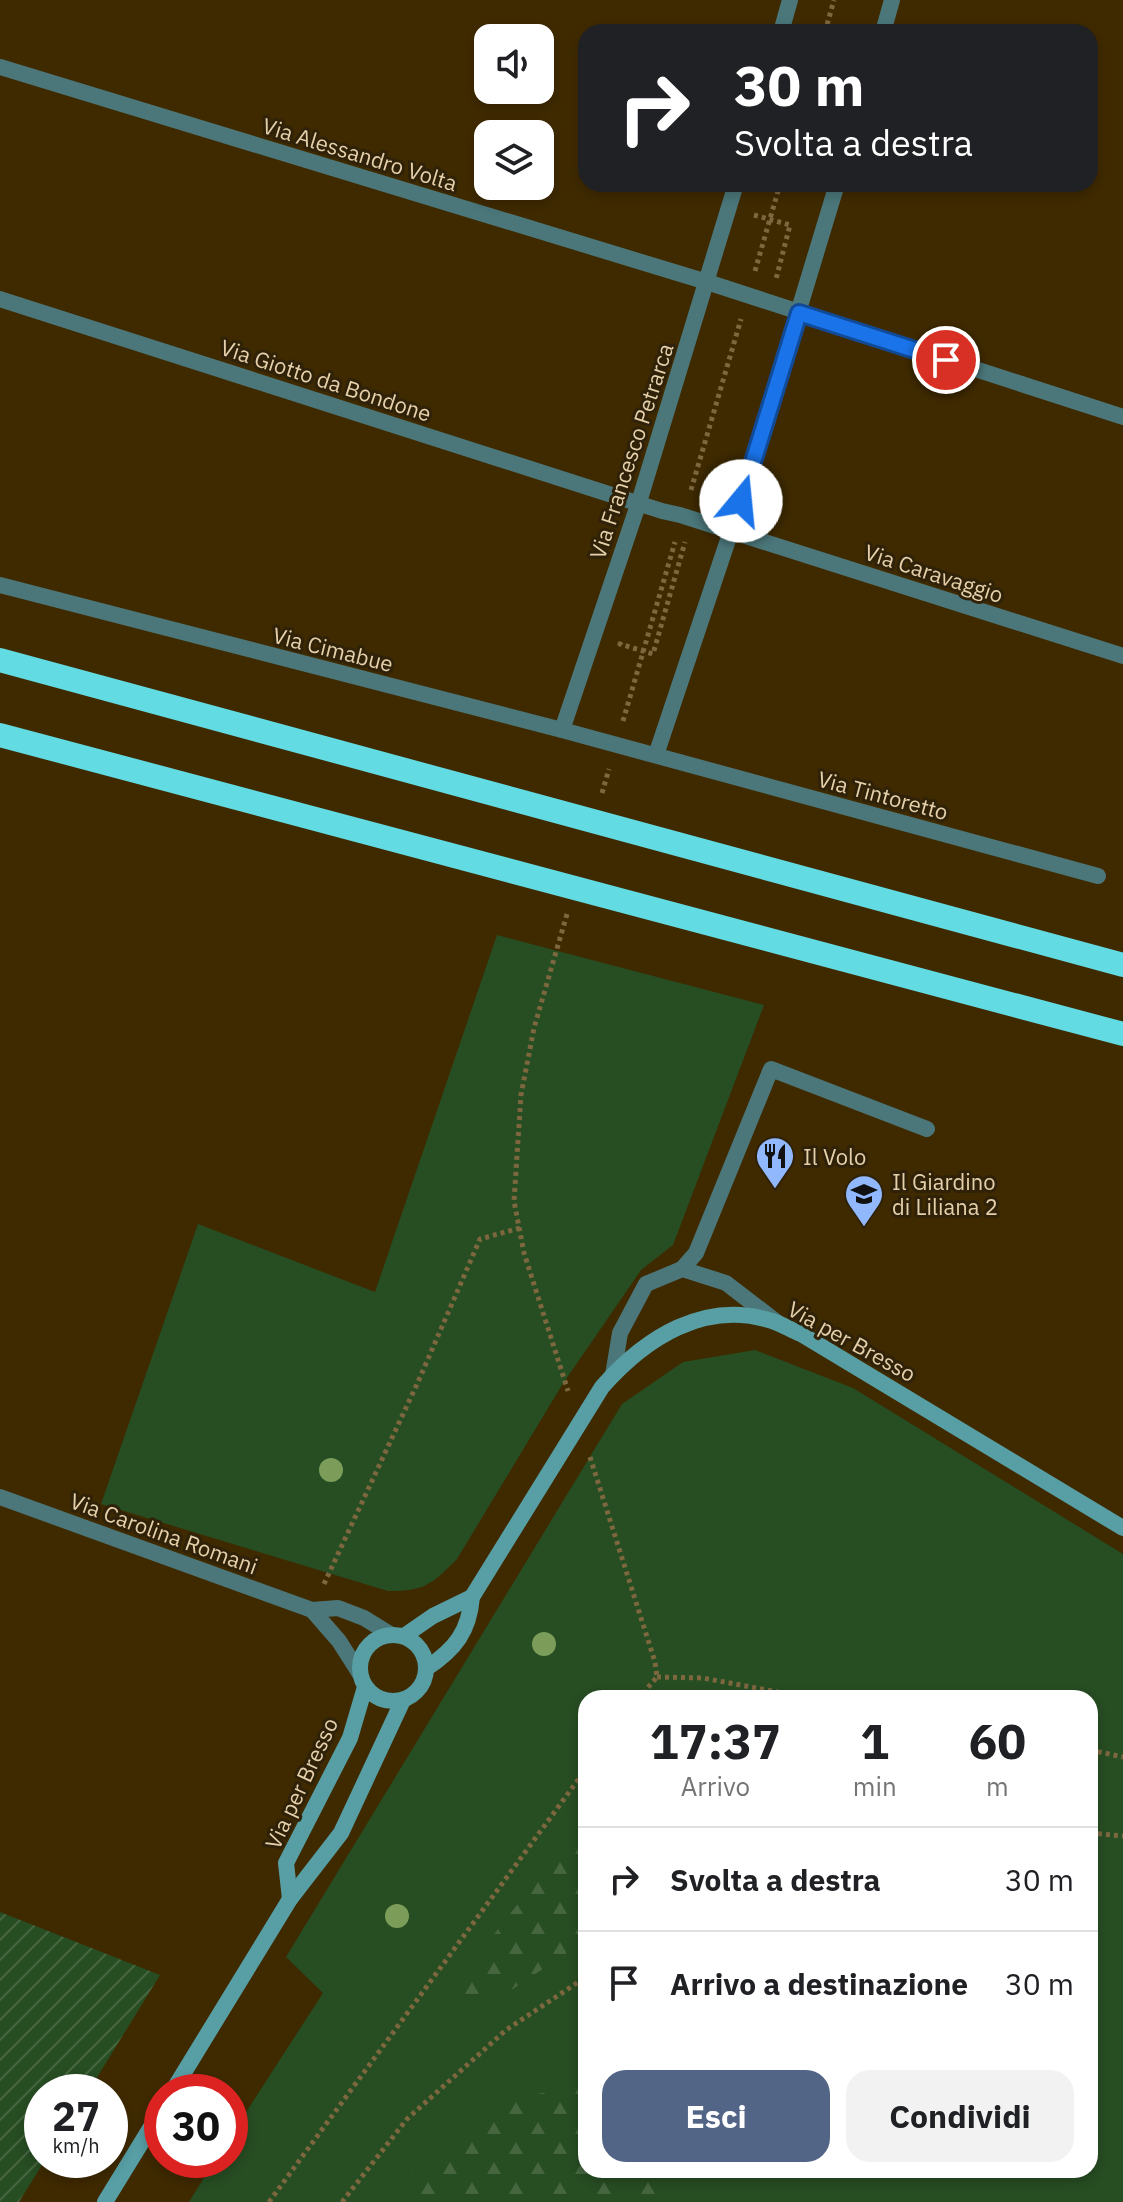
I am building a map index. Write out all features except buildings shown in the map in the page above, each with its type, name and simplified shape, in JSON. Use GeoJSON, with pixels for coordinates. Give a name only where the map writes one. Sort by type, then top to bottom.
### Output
{"type":"FeatureCollection","features":[{"type":"Feature","properties":{"kind":"highway"},"geometry":{"type":"LineString","coordinates":[[0,660],[1123,965]]}},
{"type":"Feature","properties":{"kind":"highway"},"geometry":{"type":"LineString","coordinates":[[0,735],[1123,1034]]}},
{"type":"Feature","properties":{"kind":"street"},"geometry":{"type":"LineString","coordinates":[[783,24],[790,0]]}},
{"type":"Feature","properties":{"kind":"street"},"geometry":{"type":"LineString","coordinates":[[885,24],[892,0]]}},
{"type":"Feature","properties":{"kind":"street","name":"Via Alessandro Volta"},"geometry":{"type":"LineString","coordinates":[[0,67],[707,282],[1123,417]]}},
{"type":"Feature","properties":{"kind":"street","name":"Via Francesco Petrarca"},"geometry":{"type":"LineString","coordinates":[[562,730],[639,502],[734,192]]}},
{"type":"Feature","properties":{"kind":"street"},"geometry":{"type":"LineString","coordinates":[[656,755],[731,531],[835,192]]}},
{"type":"Feature","properties":{"kind":"street","name":"Via Giotto da Bondone"},"geometry":{"type":"LineString","coordinates":[[0,299],[692,520]]}},
{"type":"Feature","properties":{"kind":"street","name":"Via Caravaggio"},"geometry":{"type":"LineString","coordinates":[[692,520],[1123,656]]}},
{"type":"Feature","properties":{"kind":"street","name":"Via Cimabue"},"geometry":{"type":"LineString","coordinates":[[0,585],[656,755]]}},
{"type":"Feature","properties":{"kind":"street","name":"Via Tintoretto"},"geometry":{"type":"LineString","coordinates":[[656,755],[1098,876]]}},
{"type":"Feature","properties":{"kind":"street"},"geometry":{"type":"LineString","coordinates":[[613,1375],[620,1333],[646,1284],[682,1269],[696,1253],[771,1069],[927,1129]]}},
{"type":"Feature","properties":{"kind":"street"},"geometry":{"type":"LineString","coordinates":[[682,1269],[726,1283],[782,1326]]}},
{"type":"Feature","properties":{"kind":"street","name":"Via per Bresso"},"geometry":{"type":"LineString","coordinates":[[427,1668],[453,1650],[470,1616],[472,1597],[594,1398],[613,1375],[664,1333],[710,1316],[746,1316],[782,1326],[863,1370],[1123,1528]]}},
{"type":"Feature","properties":{"kind":"street","name":"Via Carolina Romani"},"geometry":{"type":"LineString","coordinates":[[0,1497],[312,1610],[338,1608],[397,1635]]}},
{"type":"Feature","properties":{"kind":"street"},"geometry":{"type":"LineString","coordinates":[[397,1635],[416,1643],[424,1654],[427,1668],[424,1681],[416,1693],[403,1700],[390,1701],[376,1697],[363,1681],[360,1660],[366,1648],[376,1638],[397,1635],[472,1597]]}},
{"type":"Feature","properties":{"kind":"street","name":"Via Carolina Romani"},"geometry":{"type":"LineString","coordinates":[[312,1610],[339,1641],[363,1681]]}},
{"type":"Feature","properties":{"kind":"street","name":"Via per Bresso"},"geometry":{"type":"LineString","coordinates":[[290,1899],[286,1863],[350,1738],[363,1681]]}},
{"type":"Feature","properties":{"kind":"street"},"geometry":{"type":"LineString","coordinates":[[183,2074],[290,1899],[341,1833],[403,1700]]}},
{"type":"Feature","properties":{"kind":"street"},"geometry":{"type":"LineString","coordinates":[[105,2202],[144,2138]]}},
{"type":"Feature","properties":{"kind":"path"},"geometry":{"type":"LineString","coordinates":[[827,24],[834,0]]}},
{"type":"Feature","properties":{"kind":"path"},"geometry":{"type":"LineString","coordinates":[[752,278],[778,192]]}},
{"type":"Feature","properties":{"kind":"path"},"geometry":{"type":"LineString","coordinates":[[770,219],[790,225],[778,272]]}},
{"type":"Feature","properties":{"kind":"path"},"geometry":{"type":"LineString","coordinates":[[687,502],[744,308]]}},
{"type":"Feature","properties":{"kind":"path"},"geometry":{"type":"LineString","coordinates":[[644,650],[653,654],[692,520]]}},
{"type":"Feature","properties":{"kind":"path"},"geometry":{"type":"LineString","coordinates":[[627,706],[679,531]]}},
{"type":"Feature","properties":{"kind":"path"},"geometry":{"type":"LineString","coordinates":[[524,1253],[514,1201],[521,1095],[534,1028]]}},
{"type":"Feature","properties":{"kind":"path"},"geometry":{"type":"LineString","coordinates":[[341,1550],[480,1239],[520,1228]]}},
{"type":"Feature","properties":{"kind":"path"},"geometry":{"type":"LineString","coordinates":[[646,1690],[657,1677],[655,1662]]}},
{"type":"Feature","properties":{"kind":"path"},"geometry":{"type":"LineString","coordinates":[[657,1677],[703,1678],[767,1690]]}},
{"type":"Feature","properties":{"kind":"path"},"geometry":{"type":"LineString","coordinates":[[1098,1752],[1123,1757]]}},
{"type":"Feature","properties":{"kind":"path"},"geometry":{"type":"LineString","coordinates":[[269,2202],[578,1780]]}},
{"type":"Feature","properties":{"kind":"path"},"geometry":{"type":"LineString","coordinates":[[1098,1834],[1123,1836]]}},
{"type":"Feature","properties":{"kind":"path"},"geometry":{"type":"LineString","coordinates":[[342,2202],[407,2119],[506,2030],[578,1982]]}},
{"type":"Feature","properties":{"kind":"green space"},"geometry":{"type":"Polygon","coordinates":[[[497,935],[764,1005],[673,1245],[641,1270],[562,1385],[457,1559],[427,1585],[411,1590],[388,1591],[101,1504],[198,1224],[375,1292],[497,935]]]}},
{"type":"Feature","properties":{"kind":"green space"},"geometry":{"type":"Polygon","coordinates":[[[755,1350],[853,1388],[1123,1554],[1123,2202],[189,2202],[204,2178],[248,2178],[248,2109],[323,1993],[286,1957],[622,1404],[683,1362],[755,1350]]]}},
{"type":"Feature","properties":{"kind":"green space"},"geometry":{"type":"Polygon","coordinates":[[[578,1826],[578,1945],[486,2007],[447,1995],[578,1826]]]}},
{"type":"Feature","properties":{"kind":"green space"},"geometry":{"type":"Polygon","coordinates":[[[0,1912],[160,1975],[99,2074],[24,2074],[24,2178],[34,2178],[19,2202],[0,2202],[0,1912]]]}},
{"type":"Feature","properties":{"kind":"green space"},"geometry":{"type":"Polygon","coordinates":[[[578,2086],[578,2178],[668,2178],[653,2202],[385,2202],[401,2182],[510,2099],[578,2086]]]}},
{"type":"Feature","properties":{"kind":"place","name":"Il Volo"},"geometry":{"type":"Point","coordinates":[775,1190]}},
{"type":"Feature","properties":{"kind":"place","name":"Il Giardino di Liliana 2"},"geometry":{"type":"Point","coordinates":[864,1228]}},
{"type":"Feature","properties":{"kind":"route"},"geometry":{"type":"LineString","coordinates":[[741,501],[799,313],[946,360]]}}]}
